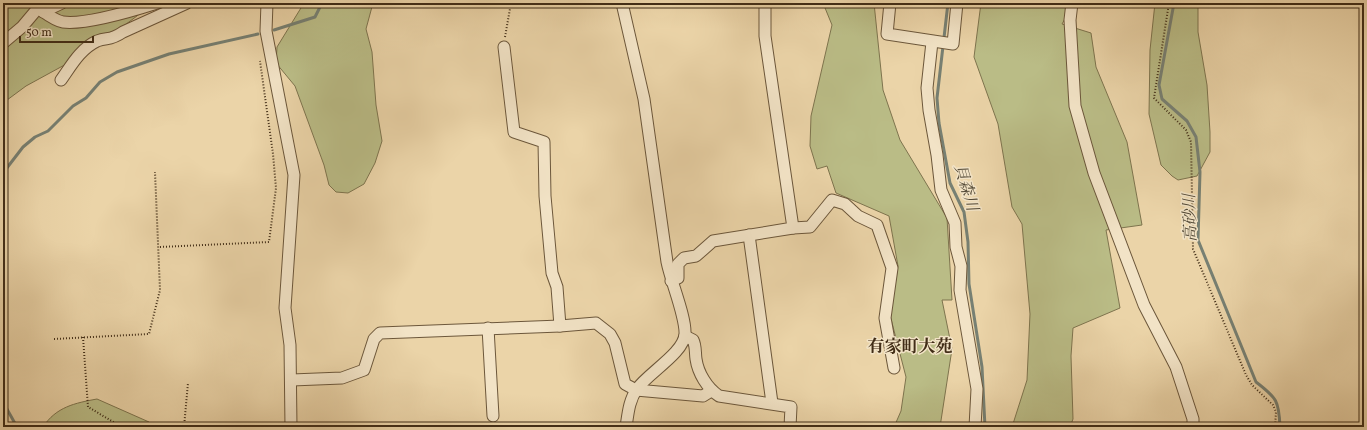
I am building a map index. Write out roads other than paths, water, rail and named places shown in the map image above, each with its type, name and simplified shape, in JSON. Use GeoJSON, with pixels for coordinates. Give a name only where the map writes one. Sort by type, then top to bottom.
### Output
{"type":"FeatureCollection","features":[{"type":"Feature","properties":{"kind":"street"},"geometry":{"type":"LineString","coordinates":[[3,43],[22,27],[39,8],[62,3]]}},
{"type":"Feature","properties":{"kind":"street"},"geometry":{"type":"LineString","coordinates":[[39,8],[61,22],[76,22],[136,10],[157,3]]}},
{"type":"Feature","properties":{"kind":"street"},"geometry":{"type":"LineString","coordinates":[[61,80],[82,51],[97,41],[114,39],[144,22],[187,3]]}},
{"type":"Feature","properties":{"kind":"street"},"geometry":{"type":"LineString","coordinates":[[267,3],[266,31],[294,175],[285,308],[290,345],[292,380],[290,427]]}},
{"type":"Feature","properties":{"kind":"street"},"geometry":{"type":"LineString","coordinates":[[622,3],[644,99],[671,281],[685,323],[685,336],[676,351],[644,380],[636,390],[631,401],[626,427]]}},
{"type":"Feature","properties":{"kind":"street"},"geometry":{"type":"LineString","coordinates":[[766,3],[765,36],[793,228]]}},
{"type":"Feature","properties":{"kind":"street"},"geometry":{"type":"LineString","coordinates":[[890,3],[886,34],[952,44],[957,3]]}},
{"type":"Feature","properties":{"kind":"street"},"geometry":{"type":"LineString","coordinates":[[1072,3],[1070,20],[1075,106],[1094,174],[1144,305],[1176,367],[1193,419],[1193,427]]}},
{"type":"Feature","properties":{"kind":"street"},"geometry":{"type":"LineString","coordinates":[[939,43],[927,88],[928,110],[937,155],[941,190],[955,223],[956,247],[961,266],[960,290],[977,389],[975,427]]}},
{"type":"Feature","properties":{"kind":"street"},"geometry":{"type":"LineString","coordinates":[[504,47],[514,132],[544,142],[545,196],[552,274],[557,287],[560,326]]}},
{"type":"Feature","properties":{"kind":"street"},"geometry":{"type":"LineString","coordinates":[[671,281],[678,278],[678,264],[684,258],[696,256],[713,241],[793,228],[810,227],[832,200],[845,204],[858,216],[877,225],[892,268],[885,318],[894,368]]}},
{"type":"Feature","properties":{"kind":"street"},"geometry":{"type":"LineString","coordinates":[[749,235],[772,403]]}},
{"type":"Feature","properties":{"kind":"street"},"geometry":{"type":"LineString","coordinates":[[292,380],[342,378],[364,370],[374,339],[380,333],[596,324],[610,334],[615,343],[625,384],[636,390],[703,396],[711,391]]}},
{"type":"Feature","properties":{"kind":"street"},"geometry":{"type":"LineString","coordinates":[[488,328],[493,416]]}},
{"type":"Feature","properties":{"kind":"street"},"geometry":{"type":"LineString","coordinates":[[685,336],[693,340],[696,345],[696,360],[705,382],[711,391],[726,397],[791,407],[790,427]]}},
{"type":"Feature","properties":{"kind":"waterway"},"geometry":{"type":"LineString","coordinates":[[274,30],[315,17],[322,3]]}},
{"type":"Feature","properties":{"kind":"waterway","name":"貝森川"},"geometry":{"type":"LineString","coordinates":[[948,3],[937,98],[939,123],[950,183],[964,212],[968,242],[969,284],[982,367],[985,427]]}},
{"type":"Feature","properties":{"kind":"waterway","name":"高砂川"},"geometry":{"type":"LineString","coordinates":[[1174,3],[1159,85],[1162,99],[1187,121],[1196,137],[1200,172],[1198,240],[1256,382],[1273,396],[1276,401],[1279,411],[1280,427]]}},
{"type":"Feature","properties":{"kind":"waterway"},"geometry":{"type":"LineString","coordinates":[[3,173],[23,147],[35,137],[48,131],[73,106],[86,98],[100,82],[117,72],[169,54],[258,34]]}},
{"type":"Feature","properties":{"kind":"waterway"},"geometry":{"type":"LineString","coordinates":[[3,402],[17,427]]}},
{"type":"Feature","properties":{"kind":"district","name":"有家町大苑"},"geometry":{"type":"Point","coordinates":[910,346]}}]}
